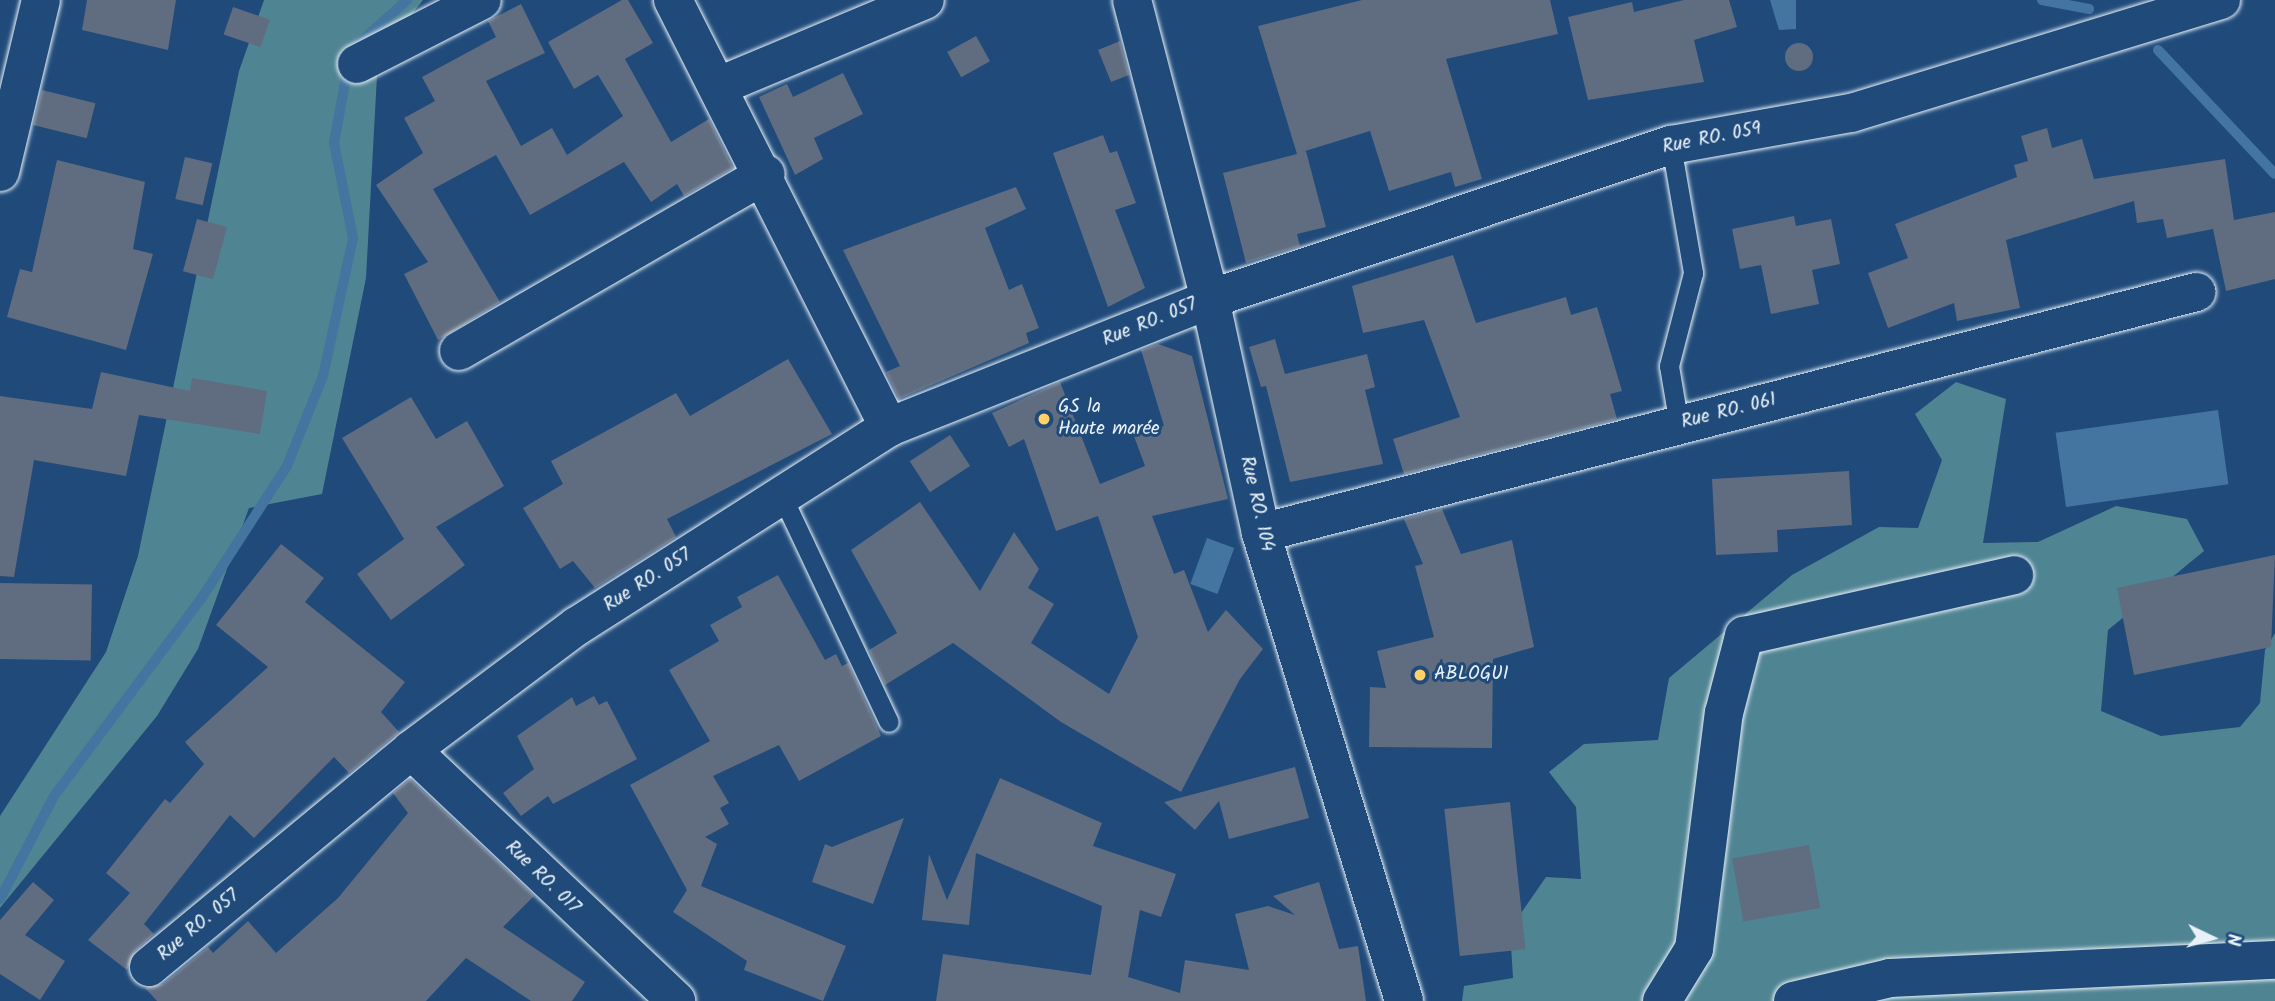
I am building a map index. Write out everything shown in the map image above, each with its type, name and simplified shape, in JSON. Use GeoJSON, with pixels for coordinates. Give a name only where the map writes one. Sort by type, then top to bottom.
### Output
{"type":"FeatureCollection","features":[{"type":"Feature","properties":{"kind":"street"},"geometry":{"type":"LineString","coordinates":[[0,173],[41,0]]}},
{"type":"Feature","properties":{"kind":"street"},"geometry":{"type":"LineString","coordinates":[[357,64],[482,0]]}},
{"type":"Feature","properties":{"kind":"street"},"geometry":{"type":"LineString","coordinates":[[673,0],[766,174],[889,427]]}},
{"type":"Feature","properties":{"kind":"street"},"geometry":{"type":"LineString","coordinates":[[719,86],[925,0]]}},
{"type":"Feature","properties":{"kind":"street","name":"Rue RO. 104"},"geometry":{"type":"LineString","coordinates":[[1132,0],[1210,299],[1261,533],[1405,1001]]}},
{"type":"Feature","properties":{"kind":"street","name":"Rue RO. 059"},"geometry":{"type":"LineString","coordinates":[[1210,299],[1671,145],[1851,113],[2221,0]]}},
{"type":"Feature","properties":{"kind":"street"},"geometry":{"type":"LineString","coordinates":[[459,351],[766,174]]}},
{"type":"Feature","properties":{"kind":"street","name":"Rue RO. 061"},"geometry":{"type":"LineString","coordinates":[[1261,533],[2196,292]]}},
{"type":"Feature","properties":{"kind":"street","name":"Rue RO. 057"},"geometry":{"type":"LineString","coordinates":[[149,967],[411,750],[577,626],[781,494],[889,427],[1210,299]]}},
{"type":"Feature","properties":{"kind":"street"},"geometry":{"type":"LineString","coordinates":[[1662,1001],[1694,949],[1724,713],[1744,636],[2014,575]]}},
{"type":"Feature","properties":{"kind":"street","name":"Rue RO. 017"},"geometry":{"type":"LineString","coordinates":[[411,750],[676,1001]]}},
{"type":"Feature","properties":{"kind":"street"},"geometry":{"type":"LineString","coordinates":[[1793,1001],[1891,978],[2275,960]]}},
{"type":"Feature","properties":{"kind":"lane"},"geometry":{"type":"LineString","coordinates":[[1671,145],[1693,273],[1668,366],[1679,425]]}},
{"type":"Feature","properties":{"kind":"lane"},"geometry":{"type":"LineString","coordinates":[[781,494],[889,722]]}},
{"type":"Feature","properties":{"kind":"green space"},"geometry":{"type":"Polygon","coordinates":[[[264,0],[423,0],[378,57],[366,278],[322,494],[249,508],[198,649],[157,716],[0,908],[0,816],[106,652],[138,556],[239,71],[264,0]]]}},
{"type":"Feature","properties":{"kind":"green space"},"geometry":{"type":"Polygon","coordinates":[[[1956,382],[2006,399],[1983,543],[2038,542],[2116,506],[2187,519],[2204,551],[2108,630],[2101,711],[2161,736],[2240,727],[2260,703],[2265,650],[2275,633],[2275,1001],[1462,1001],[1464,986],[1513,978],[1510,929],[1546,877],[1581,879],[1576,807],[1549,772],[1584,744],[1658,740],[1669,678],[1792,575],[1879,527],[1918,528],[1942,460],[1915,414],[1956,382]]]}},
{"type":"Feature","properties":{"kind":"water"},"geometry":{"type":"Polygon","coordinates":[[[1770,0],[1796,0],[1796,29],[1779,30],[1770,0]]]}},
{"type":"Feature","properties":{"kind":"water"},"geometry":{"type":"Polygon","coordinates":[[[2218,410],[2228,484],[2066,507],[2056,433],[2218,410]]]}},
{"type":"Feature","properties":{"kind":"water"},"geometry":{"type":"Polygon","coordinates":[[[1207,538],[1234,548],[1217,594],[1190,584],[1207,538]]]}},
{"type":"Feature","properties":{"kind":"building"},"geometry":{"type":"Polygon","coordinates":[[[87,0],[176,0],[168,50],[82,30],[87,0]]]}},
{"type":"Feature","properties":{"kind":"building"},"geometry":{"type":"Polygon","coordinates":[[[622,0],[628,0],[653,43],[625,59],[671,142],[709,119],[733,168],[684,196],[677,184],[651,202],[624,162],[530,215],[496,155],[433,189],[500,302],[438,340],[404,274],[428,262],[376,185],[423,153],[404,118],[435,101],[422,77],[496,37],[488,21],[521,4],[545,53],[486,81],[521,146],[552,128],[567,155],[623,116],[598,75],[574,89],[548,42],[622,0]]]}},
{"type":"Feature","properties":{"kind":"building"},"geometry":{"type":"Polygon","coordinates":[[[1362,0],[1550,0],[1558,34],[1446,59],[1482,179],[1455,187],[1451,172],[1389,191],[1370,131],[1302,152],[1306,151],[1326,227],[1297,234],[1300,246],[1246,263],[1223,173],[1297,154],[1258,26],[1362,0]]]}},
{"type":"Feature","properties":{"kind":"building"},"geometry":{"type":"Polygon","coordinates":[[[1684,0],[1729,0],[1737,27],[1694,40],[1704,82],[1588,100],[1568,17],[1632,2],[1634,12],[1684,0]]]}},
{"type":"Feature","properties":{"kind":"building"},"geometry":{"type":"Polygon","coordinates":[[[233,7],[270,20],[260,47],[224,34],[233,7]]]}},
{"type":"Feature","properties":{"kind":"building"},"geometry":{"type":"Polygon","coordinates":[[[976,36],[990,61],[961,77],[947,52],[976,36]]]}},
{"type":"Feature","properties":{"kind":"building"},"geometry":{"type":"Polygon","coordinates":[[[1120,41],[1129,75],[1111,82],[1098,50],[1120,41]]]}},
{"type":"Feature","properties":{"kind":"building"},"geometry":{"type":"Polygon","coordinates":[[[1799,43],[1809,47],[1813,57],[1809,67],[1799,71],[1789,67],[1785,57],[1789,47],[1799,43]]]}},
{"type":"Feature","properties":{"kind":"building"},"geometry":{"type":"Polygon","coordinates":[[[843,73],[863,114],[814,138],[823,159],[795,175],[759,97],[787,84],[793,97],[843,73]]]}},
{"type":"Feature","properties":{"kind":"building"},"geometry":{"type":"Polygon","coordinates":[[[42,90],[95,103],[87,138],[33,125],[42,90]]]}},
{"type":"Feature","properties":{"kind":"building"},"geometry":{"type":"Polygon","coordinates":[[[2047,128],[2052,148],[2082,139],[2094,179],[2225,159],[2234,220],[2275,212],[2275,279],[2226,291],[2213,229],[2167,238],[2163,219],[2137,223],[2134,201],[2006,240],[2020,308],[1957,321],[1954,303],[1888,328],[1868,273],[1908,258],[1895,224],[2017,177],[2014,165],[2028,161],[2021,136],[2047,128]]]}},
{"type":"Feature","properties":{"kind":"building"},"geometry":{"type":"Polygon","coordinates":[[[1103,135],[1110,153],[1117,151],[1136,203],[1115,210],[1145,288],[1108,307],[1053,153],[1103,135]]]}},
{"type":"Feature","properties":{"kind":"building"},"geometry":{"type":"Polygon","coordinates":[[[185,157],[212,163],[203,205],[175,199],[185,157]]]}},
{"type":"Feature","properties":{"kind":"building"},"geometry":{"type":"Polygon","coordinates":[[[57,160],[145,182],[133,249],[153,254],[126,350],[7,317],[20,269],[32,272],[57,160]]]}},
{"type":"Feature","properties":{"kind":"building"},"geometry":{"type":"Polygon","coordinates":[[[1016,187],[1026,209],[985,228],[1009,290],[1022,284],[1039,328],[1026,333],[1029,343],[899,399],[886,372],[900,366],[843,250],[1016,187]]]}},
{"type":"Feature","properties":{"kind":"building"},"geometry":{"type":"Polygon","coordinates":[[[1794,216],[1796,226],[1831,219],[1840,264],[1812,270],[1819,304],[1771,314],[1761,265],[1740,269],[1732,229],[1794,216]]]}},
{"type":"Feature","properties":{"kind":"building"},"geometry":{"type":"Polygon","coordinates":[[[197,219],[227,227],[213,279],[183,271],[197,219]]]}},
{"type":"Feature","properties":{"kind":"building"},"geometry":{"type":"Polygon","coordinates":[[[1453,255],[1476,323],[1566,297],[1571,315],[1597,307],[1622,391],[1610,394],[1617,419],[1404,474],[1393,439],[1460,417],[1424,320],[1363,333],[1352,286],[1453,255]]]}},
{"type":"Feature","properties":{"kind":"building"},"geometry":{"type":"Polygon","coordinates":[[[1275,339],[1285,374],[1367,354],[1375,387],[1365,390],[1383,464],[1290,482],[1266,386],[1261,387],[1249,347],[1275,339]]]}},
{"type":"Feature","properties":{"kind":"building"},"geometry":{"type":"Polygon","coordinates":[[[1158,344],[1192,356],[1228,499],[1152,516],[1174,574],[1184,570],[1208,632],[1226,610],[1263,649],[1240,679],[1181,792],[1061,722],[953,643],[885,685],[869,650],[897,633],[851,550],[920,502],[980,591],[1014,532],[1039,569],[1028,588],[1054,604],[1031,643],[1109,694],[1138,637],[1098,516],[1056,531],[1024,439],[1009,447],[992,413],[1060,382],[1100,484],[1145,466],[1132,431],[1164,426],[1141,350],[1158,344]]]}},
{"type":"Feature","properties":{"kind":"building"},"geometry":{"type":"Polygon","coordinates":[[[788,359],[832,434],[667,519],[676,537],[595,588],[573,561],[560,569],[523,508],[563,484],[551,461],[676,393],[690,416],[788,359]]]}},
{"type":"Feature","properties":{"kind":"building"},"geometry":{"type":"Polygon","coordinates":[[[101,372],[190,391],[192,378],[267,391],[260,434],[139,415],[126,476],[34,460],[14,577],[0,576],[0,396],[92,409],[101,372]]]}},
{"type":"Feature","properties":{"kind":"building"},"geometry":{"type":"Polygon","coordinates":[[[411,397],[436,439],[467,421],[504,486],[436,527],[465,565],[391,620],[357,574],[404,539],[342,438],[411,397]]]}},
{"type":"Feature","properties":{"kind":"building"},"geometry":{"type":"Polygon","coordinates":[[[950,435],[970,466],[930,492],[910,461],[950,435]]]}},
{"type":"Feature","properties":{"kind":"building"},"geometry":{"type":"Polygon","coordinates":[[[1849,471],[1852,525],[1777,530],[1778,552],[1716,555],[1712,479],[1849,471]]]}},
{"type":"Feature","properties":{"kind":"building"},"geometry":{"type":"Polygon","coordinates":[[[1442,509],[1461,554],[1512,540],[1534,647],[1493,659],[1492,748],[1369,747],[1370,687],[1386,688],[1377,651],[1434,637],[1415,566],[1423,564],[1404,519],[1442,509]]]}},
{"type":"Feature","properties":{"kind":"building"},"geometry":{"type":"Polygon","coordinates":[[[281,544],[324,578],[305,602],[405,682],[381,712],[399,732],[349,773],[334,757],[254,838],[230,815],[144,924],[154,934],[135,951],[127,970],[88,940],[130,893],[106,873],[165,799],[170,803],[204,764],[185,742],[268,667],[216,625],[281,544]]]}},
{"type":"Feature","properties":{"kind":"building"},"geometry":{"type":"Polygon","coordinates":[[[2275,555],[2271,647],[2134,675],[2117,588],[2275,555]]]}},
{"type":"Feature","properties":{"kind":"building"},"geometry":{"type":"Polygon","coordinates":[[[778,575],[825,660],[836,654],[842,666],[848,663],[881,736],[799,781],[779,745],[713,776],[729,803],[720,808],[729,824],[705,837],[717,844],[701,886],[846,946],[823,1001],[744,970],[747,961],[673,912],[687,890],[630,785],[710,741],[669,670],[719,641],[710,625],[742,607],[737,597],[778,575]]]}},
{"type":"Feature","properties":{"kind":"building"},"geometry":{"type":"Polygon","coordinates":[[[0,583],[92,585],[91,661],[0,659],[0,583]]]}},
{"type":"Feature","properties":{"kind":"building"},"geometry":{"type":"Polygon","coordinates":[[[594,696],[599,705],[607,701],[637,759],[553,804],[548,796],[521,816],[503,793],[534,769],[517,736],[572,697],[576,706],[594,696]]]}},
{"type":"Feature","properties":{"kind":"building"},"geometry":{"type":"Polygon","coordinates":[[[1295,767],[1309,818],[1229,839],[1219,801],[1195,830],[1164,802],[1295,767]]]}},
{"type":"Feature","properties":{"kind":"building"},"geometry":{"type":"Polygon","coordinates":[[[1000,778],[1102,823],[1093,846],[1176,874],[1161,917],[1140,910],[1128,977],[1180,993],[1185,960],[1249,970],[1235,914],[1268,906],[1295,915],[1273,896],[1319,882],[1339,949],[1358,946],[1366,1001],[936,1001],[943,954],[1091,975],[1102,906],[976,853],[969,925],[922,920],[929,854],[947,900],[1000,778]]]}},
{"type":"Feature","properties":{"kind":"building"},"geometry":{"type":"Polygon","coordinates":[[[410,779],[534,896],[503,927],[585,982],[572,1001],[531,1001],[466,958],[426,1001],[157,1001],[145,988],[163,984],[208,947],[213,953],[248,921],[276,953],[338,898],[408,813],[393,793],[410,779]]]}},
{"type":"Feature","properties":{"kind":"building"},"geometry":{"type":"Polygon","coordinates":[[[1510,802],[1525,949],[1460,956],[1444,809],[1510,802]]]}},
{"type":"Feature","properties":{"kind":"building"},"geometry":{"type":"Polygon","coordinates":[[[904,818],[873,904],[812,882],[825,844],[832,847],[904,818]]]}},
{"type":"Feature","properties":{"kind":"building"},"geometry":{"type":"Polygon","coordinates":[[[1809,845],[1820,908],[1743,922],[1732,859],[1809,845]]]}},
{"type":"Feature","properties":{"kind":"building"},"geometry":{"type":"Polygon","coordinates":[[[33,882],[54,900],[25,935],[65,961],[40,1000],[0,974],[0,920],[33,882]]]}},
{"type":"Feature","properties":{"kind":"waterway"},"geometry":{"type":"LineString","coordinates":[[356,46],[407,0]]}},
{"type":"Feature","properties":{"kind":"waterway"},"geometry":{"type":"LineString","coordinates":[[2042,0],[2089,9]]}},
{"type":"Feature","properties":{"kind":"waterway"},"geometry":{"type":"LineString","coordinates":[[2158,50],[2275,174]]}},
{"type":"Feature","properties":{"kind":"waterway"},"geometry":{"type":"LineString","coordinates":[[0,899],[54,796],[201,599],[287,466],[323,376],[353,238],[334,143],[348,66]]}},
{"type":"Feature","properties":{"kind":"place","name":"GS la Haute marée"},"geometry":{"type":"Point","coordinates":[1044,419]}},
{"type":"Feature","properties":{"kind":"place","name":"ABLOGUI"},"geometry":{"type":"Point","coordinates":[1420,675]}}]}
